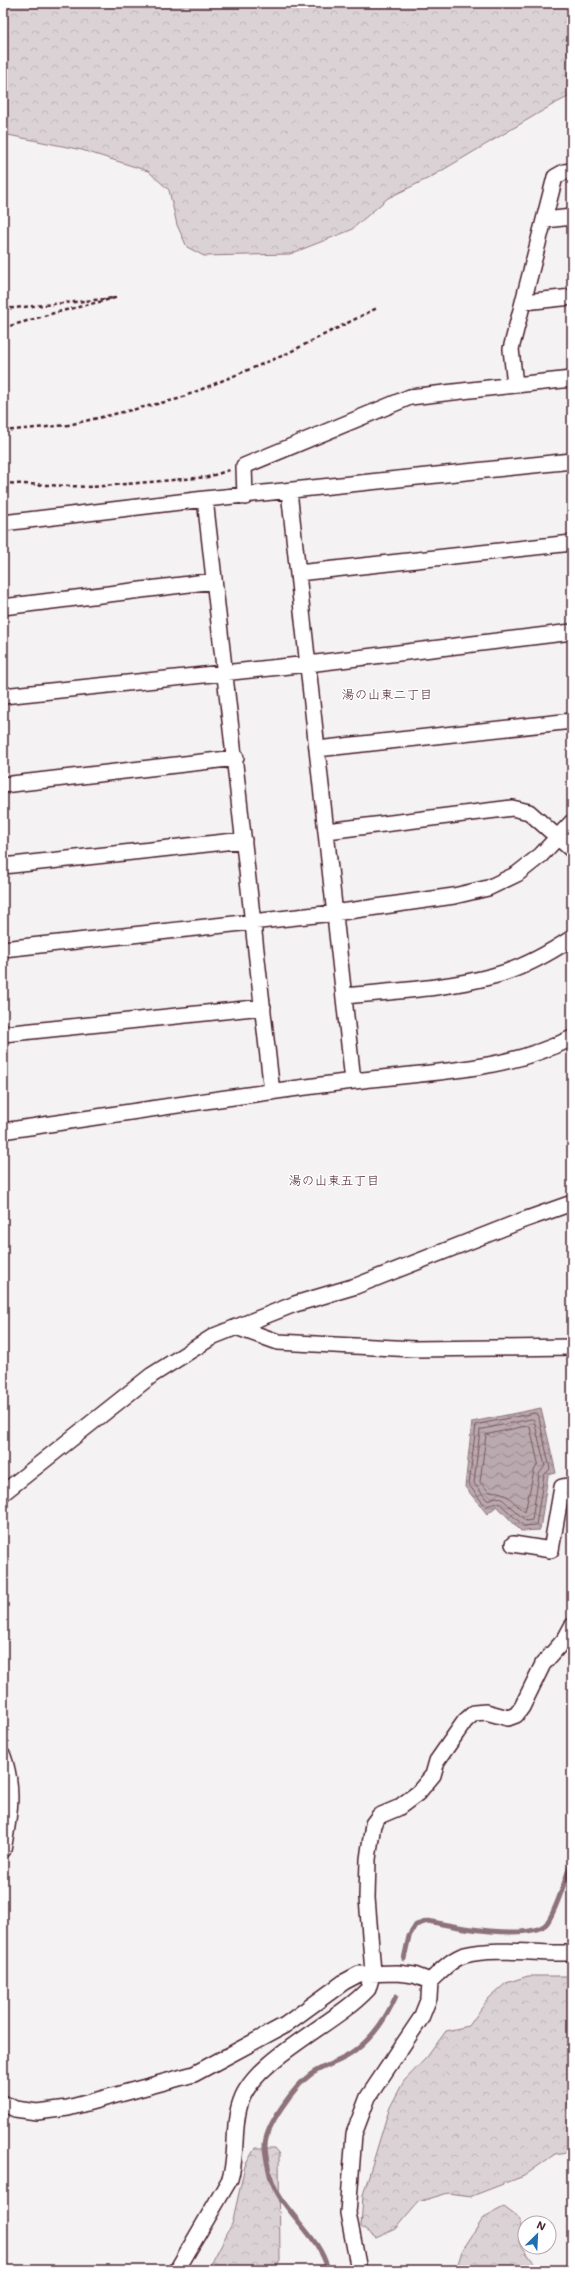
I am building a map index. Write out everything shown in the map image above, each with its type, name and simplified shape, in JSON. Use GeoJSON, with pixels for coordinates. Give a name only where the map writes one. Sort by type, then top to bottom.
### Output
{"type":"FeatureCollection","features":[{"type":"Feature","properties":{"kind":"street"},"geometry":{"type":"LineString","coordinates":[[515,385],[511,349],[555,177],[564,172],[572,171]]}},
{"type":"Feature","properties":{"kind":"street"},"geometry":{"type":"LineString","coordinates":[[545,220],[572,217]]}},
{"type":"Feature","properties":{"kind":"street"},"geometry":{"type":"LineString","coordinates":[[524,302],[572,297]]}},
{"type":"Feature","properties":{"kind":"street"},"geometry":{"type":"LineString","coordinates":[[245,497],[244,466],[410,397],[572,379]]}},
{"type":"Feature","properties":{"kind":"street"},"geometry":{"type":"LineString","coordinates":[[3,523],[206,499],[245,497],[572,461]]}},
{"type":"Feature","properties":{"kind":"street"},"geometry":{"type":"LineString","coordinates":[[289,491],[327,830],[334,913],[353,1081]]}},
{"type":"Feature","properties":{"kind":"street"},"geometry":{"type":"LineString","coordinates":[[206,499],[272,1092]]}},
{"type":"Feature","properties":{"kind":"street"},"geometry":{"type":"LineString","coordinates":[[298,573],[572,543]]}},
{"type":"Feature","properties":{"kind":"street"},"geometry":{"type":"LineString","coordinates":[[3,607],[214,581]]}},
{"type":"Feature","properties":{"kind":"street"},"geometry":{"type":"LineString","coordinates":[[3,696],[308,664],[572,632]]}},
{"type":"Feature","properties":{"kind":"street"},"geometry":{"type":"LineString","coordinates":[[317,749],[572,721]]}},
{"type":"Feature","properties":{"kind":"street"},"geometry":{"type":"LineString","coordinates":[[3,785],[236,758]]}},
{"type":"Feature","properties":{"kind":"street"},"geometry":{"type":"LineString","coordinates":[[327,830],[512,808],[528,812],[558,836],[572,850]]}},
{"type":"Feature","properties":{"kind":"street"},"geometry":{"type":"LineString","coordinates":[[3,949],[334,913],[454,896],[488,888],[517,874],[541,855],[572,822]]}},
{"type":"Feature","properties":{"kind":"street"},"geometry":{"type":"LineString","coordinates":[[3,866],[244,840]]}},
{"type":"Feature","properties":{"kind":"street"},"geometry":{"type":"LineString","coordinates":[[344,996],[455,984],[493,976],[550,953],[572,938]]}},
{"type":"Feature","properties":{"kind":"street"},"geometry":{"type":"LineString","coordinates":[[3,1034],[263,1007]]}},
{"type":"Feature","properties":{"kind":"street"},"geometry":{"type":"LineString","coordinates":[[3,1131],[353,1081],[460,1070],[518,1059],[572,1038]]}},
{"type":"Feature","properties":{"kind":"street"},"geometry":{"type":"LineString","coordinates":[[3,1493],[152,1375],[214,1336],[296,1304],[356,1286],[521,1221],[572,1203]]}},
{"type":"Feature","properties":{"kind":"street"},"geometry":{"type":"LineString","coordinates":[[236,1327],[278,1342],[310,1344],[415,1349],[572,1347]]}},
{"type":"Feature","properties":{"kind":"street"},"geometry":{"type":"LineString","coordinates":[[513,1544],[551,1550],[562,1488],[572,1485]]}},
{"type":"Feature","properties":{"kind":"street"},"geometry":{"type":"LineString","coordinates":[[177,2270],[230,2179],[234,2166],[240,2102],[246,2088],[265,2068],[362,1996],[368,1989],[373,1972],[367,1898],[368,1859],[373,1824],[379,1816],[398,1808],[418,1793],[433,1775],[437,1761],[465,1721],[474,1713],[486,1712],[508,1718],[516,1715],[522,1707],[543,1664],[565,1639],[572,1626]]}},
{"type":"Feature","properties":{"kind":"street"},"geometry":{"type":"LineString","coordinates":[[3,1756],[8,1771],[12,1805],[3,1850]]}},
{"type":"Feature","properties":{"kind":"street"},"geometry":{"type":"LineString","coordinates":[[359,2270],[348,2213],[354,2134],[368,2097],[421,2018],[429,1998],[430,1981],[449,1964],[464,1956],[490,1952],[572,1953]]}},
{"type":"Feature","properties":{"kind":"street"},"geometry":{"type":"LineString","coordinates":[[3,2103],[15,2109],[37,2112],[68,2108],[194,2074],[284,2025],[344,1982],[359,1974],[373,1972],[414,1975],[430,1981]]}},
{"type":"Feature","properties":{"kind":"path"},"geometry":{"type":"LineString","coordinates":[[3,309],[115,298],[54,313],[3,328]]}},
{"type":"Feature","properties":{"kind":"path"},"geometry":{"type":"LineString","coordinates":[[3,431],[68,426],[178,399],[284,355],[377,308]]}},
{"type":"Feature","properties":{"kind":"path"},"geometry":{"type":"LineString","coordinates":[[3,483],[91,487],[208,477],[244,466]]}},
{"type":"Feature","properties":{"kind":"green space"},"geometry":{"type":"Polygon","coordinates":[[[3,3],[572,3],[572,95],[554,104],[431,177],[388,198],[351,230],[290,254],[204,256],[187,247],[177,225],[169,190],[148,171],[82,150],[3,134],[3,3]]]}},
{"type":"Feature","properties":{"kind":"green space"},"geometry":{"type":"Polygon","coordinates":[[[528,1976],[572,1976],[572,2151],[555,2154],[524,2176],[472,2196],[448,2193],[418,2202],[395,2229],[376,2238],[361,2227],[363,2195],[389,2109],[404,2081],[427,2057],[446,2031],[469,2026],[488,1999],[506,1983],[528,1976]]]}},
{"type":"Feature","properties":{"kind":"green space"},"geometry":{"type":"Polygon","coordinates":[[[255,2148],[274,2148],[279,2154],[280,2261],[274,2270],[208,2270],[232,2224],[245,2166],[255,2148]]]}},
{"type":"Feature","properties":{"kind":"green space"},"geometry":{"type":"Polygon","coordinates":[[[504,2207],[517,2217],[517,2255],[528,2255],[539,2270],[456,2270],[462,2251],[484,2217],[504,2207]]]}},
{"type":"Feature","properties":{"kind":"water"},"geometry":{"type":"Polygon","coordinates":[[[541,1408],[556,1473],[548,1475],[540,1530],[521,1531],[497,1506],[487,1514],[465,1487],[472,1422],[541,1408]]]}},
{"type":"Feature","properties":{"kind":"waterway"},"geometry":{"type":"LineString","coordinates":[[404,1959],[409,1936],[416,1925],[428,1921],[490,1931],[509,1932],[538,1929],[547,1923],[555,1909],[572,1860]]}},
{"type":"Feature","properties":{"kind":"waterway"},"geometry":{"type":"LineString","coordinates":[[328,2270],[317,2245],[290,2212],[275,2188],[270,2175],[265,2145],[270,2127],[275,2117],[296,2088],[310,2075],[350,2055],[362,2045],[379,2026],[396,1996]]}},
{"type":"Feature","properties":{"kind":"district","name":"湯の山東二丁目"},"geometry":{"type":"Point","coordinates":[387,694]}},
{"type":"Feature","properties":{"kind":"district","name":"湯の山東五丁目"},"geometry":{"type":"Point","coordinates":[334,1180]}}]}
